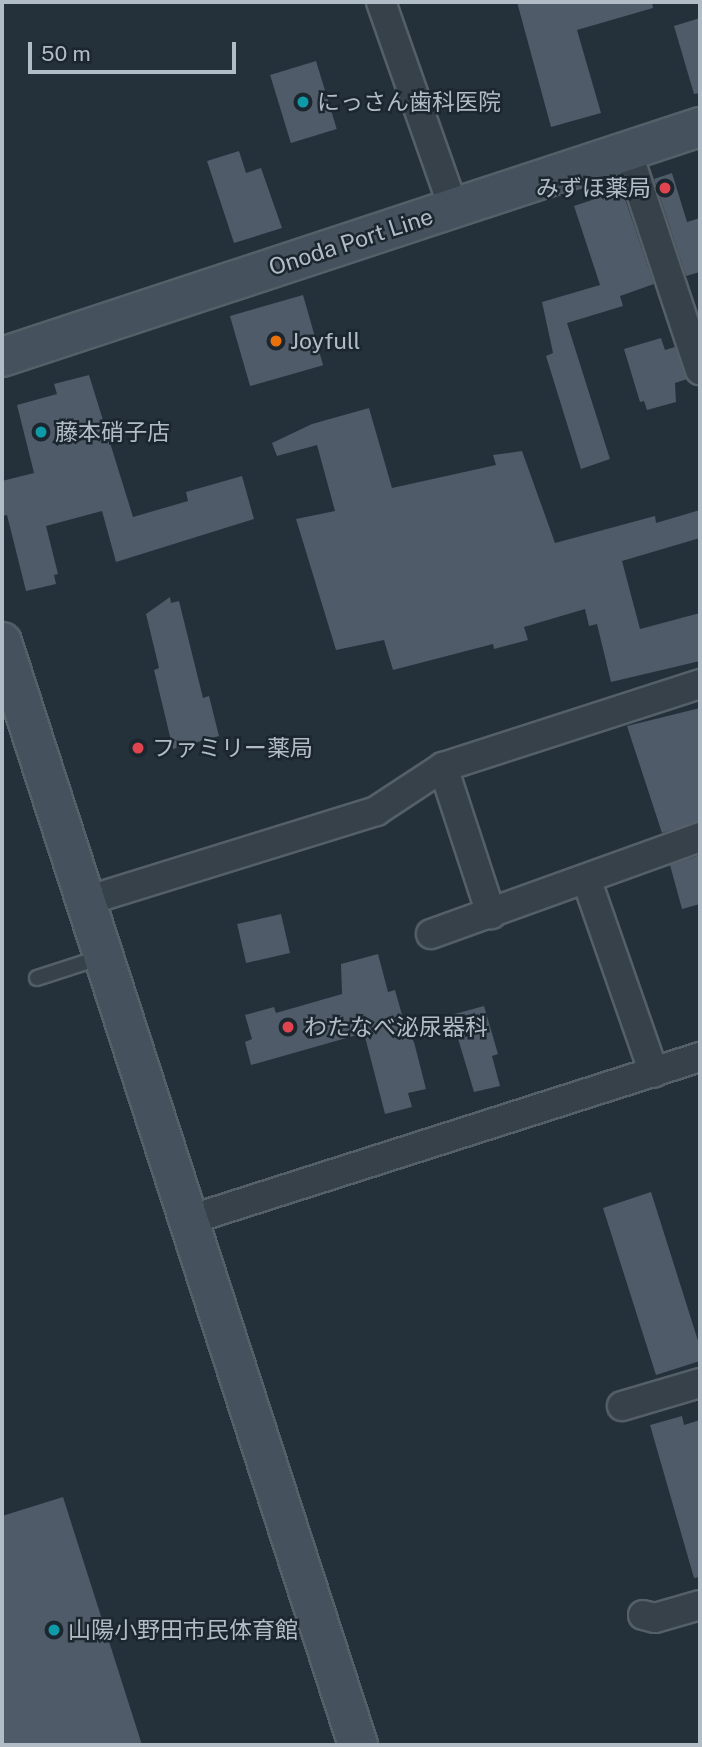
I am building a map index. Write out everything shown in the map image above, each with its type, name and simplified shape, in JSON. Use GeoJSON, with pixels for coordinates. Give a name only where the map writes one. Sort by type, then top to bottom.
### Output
{"type":"FeatureCollection","features":[{"type":"Feature","properties":{"kind":"street"},"geometry":{"type":"LineString","coordinates":[[381,2],[454,209]]}},
{"type":"Feature","properties":{"kind":"street","name":"Onoda Port Line"},"geometry":{"type":"LineString","coordinates":[[2,357],[700,127]]}},
{"type":"Feature","properties":{"kind":"street"},"geometry":{"type":"LineString","coordinates":[[627,151],[700,370]]}},
{"type":"Feature","properties":{"kind":"street"},"geometry":{"type":"LineString","coordinates":[[2,642],[18,709],[86,901],[358,1745]]}},
{"type":"Feature","properties":{"kind":"street"},"geometry":{"type":"LineString","coordinates":[[86,901],[376,811],[443,767],[700,684]]}},
{"type":"Feature","properties":{"kind":"street"},"geometry":{"type":"LineString","coordinates":[[443,767],[491,914]]}},
{"type":"Feature","properties":{"kind":"street"},"geometry":{"type":"LineString","coordinates":[[432,934],[587,881],[607,869],[700,837]]}},
{"type":"Feature","properties":{"kind":"street"},"geometry":{"type":"LineString","coordinates":[[587,881],[654,1073]]}},
{"type":"Feature","properties":{"kind":"street"},"geometry":{"type":"LineString","coordinates":[[189,1220],[700,1057]]}},
{"type":"Feature","properties":{"kind":"street"},"geometry":{"type":"LineString","coordinates":[[622,1406],[700,1383]]}},
{"type":"Feature","properties":{"kind":"street"},"geometry":{"type":"LineString","coordinates":[[643,1615],[655,1618],[700,1605]]}},
{"type":"Feature","properties":{"kind":"lane"},"geometry":{"type":"LineString","coordinates":[[37,978],[103,957]]}},
{"type":"Feature","properties":{"kind":"building"},"geometry":{"type":"Polygon","coordinates":[[[517,2],[652,2],[653,8],[577,30],[601,113],[551,127],[517,2]]]}},
{"type":"Feature","properties":{"kind":"building"},"geometry":{"type":"Polygon","coordinates":[[[700,18],[700,93],[694,94],[674,26],[700,18]]]}},
{"type":"Feature","properties":{"kind":"building","name":"にっさん歯科医院"},"geometry":{"type":"Polygon","coordinates":[[[316,61],[337,129],[291,143],[270,75],[316,61]]]}},
{"type":"Feature","properties":{"kind":"building"},"geometry":{"type":"Polygon","coordinates":[[[239,151],[246,173],[261,168],[282,228],[234,243],[207,161],[239,151]]]}},
{"type":"Feature","properties":{"kind":"building"},"geometry":{"type":"Polygon","coordinates":[[[672,173],[687,222],[700,218],[700,272],[686,276],[654,179],[672,173]]]}},
{"type":"Feature","properties":{"kind":"building"},"geometry":{"type":"Polygon","coordinates":[[[622,190],[654,284],[620,296],[623,306],[567,323],[610,459],[581,469],[546,356],[553,353],[542,302],[600,285],[574,206],[622,190]]]}},
{"type":"Feature","properties":{"kind":"building","name":"Joyfull"},"geometry":{"type":"Polygon","coordinates":[[[303,295],[323,365],[250,386],[230,316],[303,295]]]}},
{"type":"Feature","properties":{"kind":"building"},"geometry":{"type":"Polygon","coordinates":[[[661,338],[665,350],[675,347],[687,379],[675,383],[676,402],[647,410],[644,401],[640,402],[624,349],[661,338]]]}},
{"type":"Feature","properties":{"kind":"building"},"geometry":{"type":"Polygon","coordinates":[[[89,375],[133,517],[188,501],[186,492],[242,476],[254,519],[116,562],[102,511],[46,526],[58,574],[54,575],[56,584],[26,591],[7,515],[2,516],[2,481],[34,473],[17,405],[57,394],[54,384],[89,375]]]}},
{"type":"Feature","properties":{"kind":"building"},"geometry":{"type":"Polygon","coordinates":[[[369,408],[392,488],[496,465],[493,455],[522,451],[555,543],[655,516],[656,523],[700,510],[700,538],[622,561],[640,629],[700,613],[700,661],[611,682],[597,624],[589,626],[585,609],[524,627],[528,640],[494,649],[493,644],[393,670],[384,640],[336,650],[296,519],[335,511],[317,445],[277,456],[272,443],[312,424],[369,408]]]}},
{"type":"Feature","properties":{"kind":"building"},"geometry":{"type":"Polygon","coordinates":[[[170,597],[171,603],[179,601],[203,698],[209,696],[219,736],[173,749],[154,670],[159,668],[146,614],[170,597]]]}},
{"type":"Feature","properties":{"kind":"building"},"geometry":{"type":"Polygon","coordinates":[[[700,708],[700,821],[662,833],[627,726],[700,708]]]}},
{"type":"Feature","properties":{"kind":"building"},"geometry":{"type":"Polygon","coordinates":[[[700,855],[700,904],[682,909],[670,865],[700,855]]]}},
{"type":"Feature","properties":{"kind":"building"},"geometry":{"type":"Polygon","coordinates":[[[281,914],[290,953],[246,963],[237,924],[281,914]]]}},
{"type":"Feature","properties":{"kind":"building"},"geometry":{"type":"Polygon","coordinates":[[[378,954],[388,992],[395,990],[406,1029],[414,1042],[426,1089],[408,1093],[412,1107],[385,1114],[364,1033],[251,1065],[245,1042],[252,1039],[245,1015],[274,1007],[276,1013],[342,994],[341,964],[378,954]]]}},
{"type":"Feature","properties":{"kind":"building"},"geometry":{"type":"Polygon","coordinates":[[[484,1006],[498,1054],[492,1056],[500,1086],[474,1092],[451,1015],[484,1006]]]}},
{"type":"Feature","properties":{"kind":"building"},"geometry":{"type":"Polygon","coordinates":[[[651,1192],[700,1347],[700,1361],[656,1375],[603,1208],[651,1192]]]}},
{"type":"Feature","properties":{"kind":"building"},"geometry":{"type":"Polygon","coordinates":[[[682,1416],[684,1425],[700,1420],[700,1577],[694,1578],[650,1425],[682,1416]]]}},
{"type":"Feature","properties":{"kind":"building","name":"山陽小野田市民体育館"},"geometry":{"type":"Polygon","coordinates":[[[63,1497],[142,1745],[2,1745],[2,1516],[63,1497]]]}},
{"type":"Feature","properties":{"kind":"place","name":"にっさん歯科医院"},"geometry":{"type":"Point","coordinates":[303,102]}},
{"type":"Feature","properties":{"kind":"place","name":"みずほ薬局"},"geometry":{"type":"Point","coordinates":[665,188]}},
{"type":"Feature","properties":{"kind":"place","name":"Joyfull"},"geometry":{"type":"Point","coordinates":[276,341]}},
{"type":"Feature","properties":{"kind":"place","name":"藤本硝子店"},"geometry":{"type":"Point","coordinates":[41,432]}},
{"type":"Feature","properties":{"kind":"place","name":"ファミリー薬局"},"geometry":{"type":"Point","coordinates":[138,748]}},
{"type":"Feature","properties":{"kind":"place","name":"わたなべ泌尿器科"},"geometry":{"type":"Point","coordinates":[288,1027]}},
{"type":"Feature","properties":{"kind":"place","name":"山陽小野田市民体育館"},"geometry":{"type":"Point","coordinates":[54,1630]}}]}
